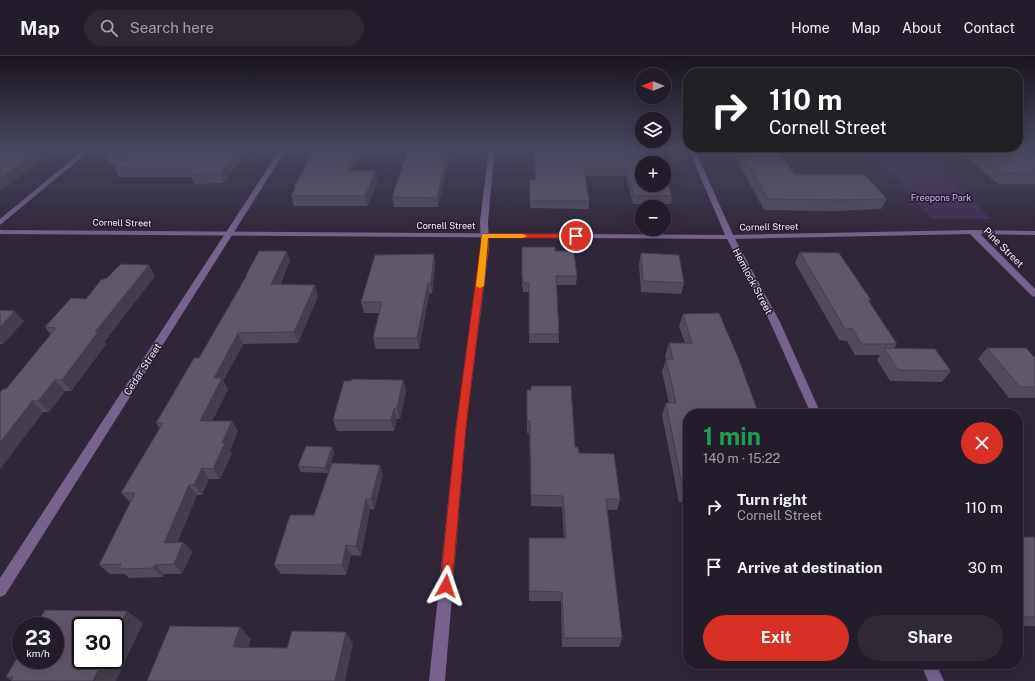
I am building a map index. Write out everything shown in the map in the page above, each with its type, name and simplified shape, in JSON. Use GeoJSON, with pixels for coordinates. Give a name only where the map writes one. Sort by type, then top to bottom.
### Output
{"type":"FeatureCollection","features":[{"type":"Feature","properties":{"kind":"street"},"geometry":{"type":"LineString","coordinates":[[0,223],[55,177]]}},
{"type":"Feature","properties":{"kind":"street","name":"Cedar Street"},"geometry":{"type":"LineString","coordinates":[[0,590],[265,177]]}},
{"type":"Feature","properties":{"kind":"street"},"geometry":{"type":"LineString","coordinates":[[437,681],[461,427],[485,248],[484,221],[489,177]]}},
{"type":"Feature","properties":{"kind":"street","name":"Hemlock Street"},"geometry":{"type":"LineString","coordinates":[[704,177],[730,237],[775,322],[814,409]]}},
{"type":"Feature","properties":{"kind":"street","name":"Cornell Street"},"geometry":{"type":"LineString","coordinates":[[0,232],[730,237],[973,232],[1035,233]]}},
{"type":"Feature","properties":{"kind":"street","name":"Pine Street"},"geometry":{"type":"LineString","coordinates":[[973,232],[1035,294]]}},
{"type":"Feature","properties":{"kind":"street"},"geometry":{"type":"LineString","coordinates":[[930,669],[936,681]]}},
{"type":"Feature","properties":{"kind":"green space","name":"Freepons Park"},"geometry":{"type":"Polygon","coordinates":[[[894,177],[948,177],[992,219],[932,219],[894,177]]]}},
{"type":"Feature","properties":{"kind":"building"},"geometry":{"type":"Polygon","coordinates":[[[299,177],[373,177],[365,196],[291,196],[296,186],[294,186],[299,177]]]}},
{"type":"Feature","properties":{"kind":"building"},"geometry":{"type":"Polygon","coordinates":[[[399,177],[442,177],[437,198],[392,197],[399,177]]]}},
{"type":"Feature","properties":{"kind":"building"},"geometry":{"type":"Polygon","coordinates":[[[536,177],[585,177],[589,201],[530,201],[529,180],[536,180],[536,177]]]}},
{"type":"Feature","properties":{"kind":"building"},"geometry":{"type":"Polygon","coordinates":[[[629,177],[635,177],[635,192],[670,192],[672,196],[634,196],[629,177]]]}},
{"type":"Feature","properties":{"kind":"building"},"geometry":{"type":"Polygon","coordinates":[[[756,177],[867,177],[887,199],[839,200],[768,199],[756,177]]]}},
{"type":"Feature","properties":{"kind":"building"},"geometry":{"type":"Polygon","coordinates":[[[522,247],[555,247],[555,251],[574,251],[577,276],[556,276],[559,334],[529,334],[529,283],[523,283],[522,278],[522,247]]]}},
{"type":"Feature","properties":{"kind":"building"},"geometry":{"type":"Polygon","coordinates":[[[259,251],[287,251],[271,284],[315,285],[294,332],[238,333],[214,378],[222,378],[200,421],[232,421],[222,443],[225,443],[213,469],[202,468],[194,485],[189,485],[164,543],[183,542],[174,564],[155,565],[153,568],[119,569],[121,564],[99,565],[135,493],[121,493],[163,423],[156,423],[194,358],[199,358],[247,275],[259,251]]]}},
{"type":"Feature","properties":{"kind":"building"},"geometry":{"type":"Polygon","coordinates":[[[800,252],[839,253],[871,300],[868,300],[897,344],[861,344],[853,329],[845,329],[800,252]]]}},
{"type":"Feature","properties":{"kind":"building"},"geometry":{"type":"Polygon","coordinates":[[[641,253],[679,255],[684,283],[643,281],[641,253]]]}},
{"type":"Feature","properties":{"kind":"building"},"geometry":{"type":"Polygon","coordinates":[[[434,254],[431,283],[428,283],[417,338],[373,338],[382,302],[361,302],[375,255],[434,254]]]}},
{"type":"Feature","properties":{"kind":"building"},"geometry":{"type":"Polygon","coordinates":[[[121,264],[149,265],[95,332],[98,332],[62,380],[55,380],[38,401],[32,401],[0,443],[0,392],[3,389],[6,389],[56,328],[45,327],[71,298],[86,299],[101,280],[107,278],[121,264]]]}},
{"type":"Feature","properties":{"kind":"building"},"geometry":{"type":"Polygon","coordinates":[[[0,310],[15,311],[0,327],[0,310]]]}},
{"type":"Feature","properties":{"kind":"building"},"geometry":{"type":"Polygon","coordinates":[[[719,313],[739,360],[757,409],[683,409],[683,490],[666,403],[676,403],[666,359],[673,359],[669,343],[692,343],[683,314],[719,313]]]}},
{"type":"Feature","properties":{"kind":"building"},"geometry":{"type":"Polygon","coordinates":[[[884,348],[935,349],[951,371],[898,370],[884,348]]]}},
{"type":"Feature","properties":{"kind":"building"},"geometry":{"type":"Polygon","coordinates":[[[987,348],[1026,348],[1035,358],[1035,387],[1020,387],[987,348]]]}},
{"type":"Feature","properties":{"kind":"building"},"geometry":{"type":"Polygon","coordinates":[[[352,379],[403,380],[397,408],[394,408],[391,420],[333,420],[344,381],[351,381],[352,379]]]}},
{"type":"Feature","properties":{"kind":"building"},"geometry":{"type":"Polygon","coordinates":[[[531,386],[571,386],[575,447],[578,447],[579,453],[614,454],[620,499],[606,499],[622,638],[564,638],[562,592],[529,591],[529,538],[566,538],[563,496],[531,495],[530,421],[527,421],[527,390],[531,390],[531,386]]]}},
{"type":"Feature","properties":{"kind":"building"},"geometry":{"type":"Polygon","coordinates":[[[306,446],[332,447],[325,468],[298,466],[306,446]]]}},
{"type":"Feature","properties":{"kind":"building"},"geometry":{"type":"Polygon","coordinates":[[[332,463],[380,465],[371,499],[366,499],[356,546],[346,545],[342,565],[274,565],[290,515],[314,515],[332,463]]]}},
{"type":"Feature","properties":{"kind":"building"},"geometry":{"type":"Polygon","coordinates":[[[1023,537],[1035,537],[1035,617],[1023,617],[1023,537]]]}},
{"type":"Feature","properties":{"kind":"building"},"geometry":{"type":"Polygon","coordinates":[[[45,610],[127,611],[124,617],[72,617],[72,669],[99,669],[93,681],[11,681],[13,677],[6,677],[12,667],[12,669],[64,669],[64,617],[41,617],[45,610]]]}},
{"type":"Feature","properties":{"kind":"building"},"geometry":{"type":"Polygon","coordinates":[[[170,626],[240,627],[233,647],[287,648],[292,631],[346,632],[335,681],[147,681],[170,626]]]}},
{"type":"Feature","properties":{"kind":"slow traffic"},"geometry":{"type":"LineString","coordinates":[[480,286],[485,236],[523,236]]}},
{"type":"Feature","properties":{"kind":"route"},"geometry":{"type":"LineString","coordinates":[[446,586],[461,427],[485,248],[485,236],[576,236]]}}]}
